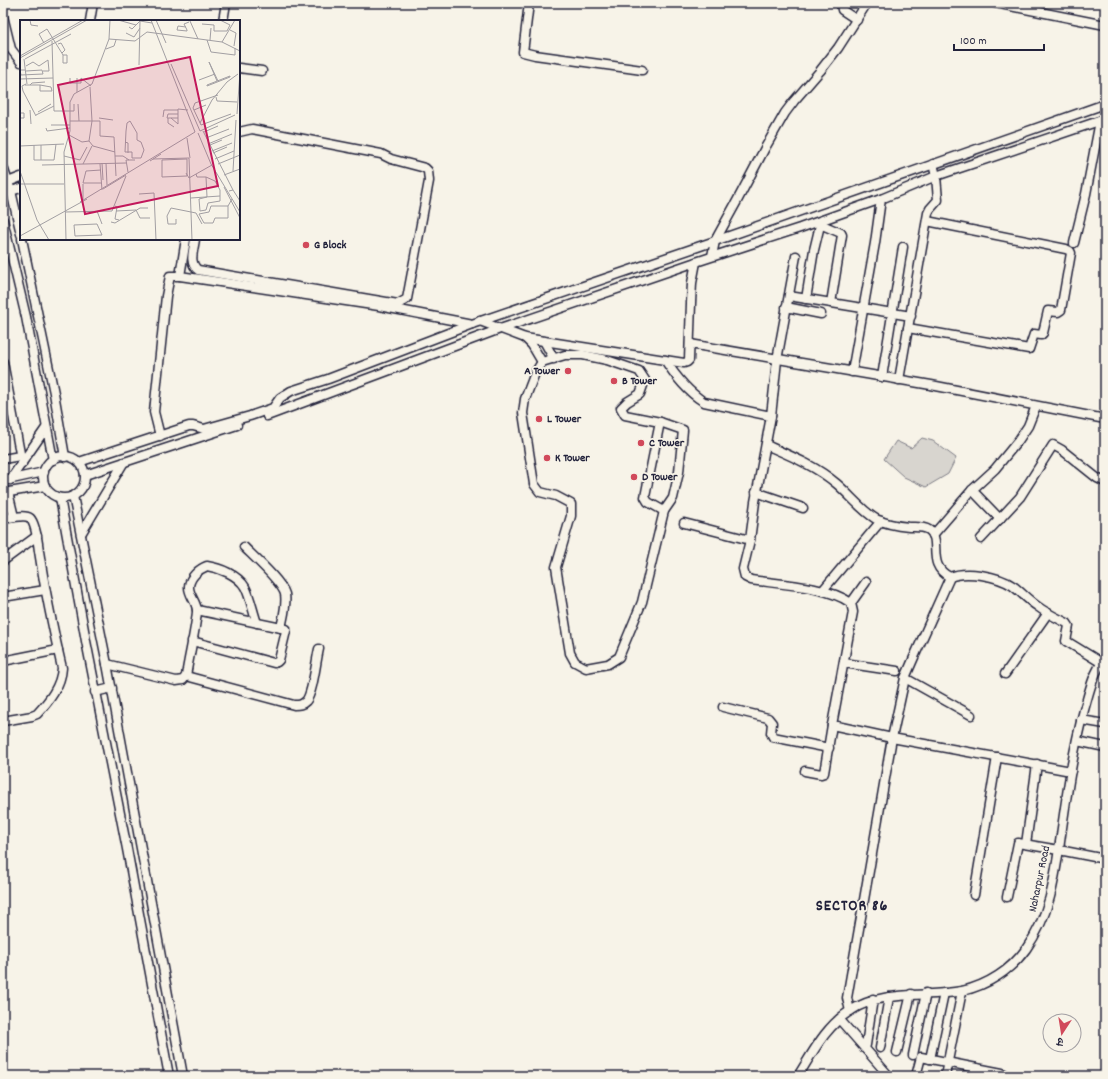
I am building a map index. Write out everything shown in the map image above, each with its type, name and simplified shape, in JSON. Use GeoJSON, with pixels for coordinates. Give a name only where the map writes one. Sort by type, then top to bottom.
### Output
{"type":"FeatureCollection","features":[{"type":"Feature","properties":{"kind":"street"},"geometry":{"type":"LineString","coordinates":[[90,20],[93,3]]}},
{"type":"Feature","properties":{"kind":"street"},"geometry":{"type":"LineString","coordinates":[[223,20],[226,3]]}},
{"type":"Feature","properties":{"kind":"street"},"geometry":{"type":"LineString","coordinates":[[529,3],[523,52],[642,70]]}},
{"type":"Feature","properties":{"kind":"street"},"geometry":{"type":"LineString","coordinates":[[841,3],[842,10],[857,20]]}},
{"type":"Feature","properties":{"kind":"street"},"geometry":{"type":"LineString","coordinates":[[712,256],[715,241],[785,113],[838,48],[867,3]]}},
{"type":"Feature","properties":{"kind":"street"},"geometry":{"type":"LineString","coordinates":[[995,3],[1008,4],[1105,25]]}},
{"type":"Feature","properties":{"kind":"street"},"geometry":{"type":"LineString","coordinates":[[3,16],[11,49],[20,61]]}},
{"type":"Feature","properties":{"kind":"street"},"geometry":{"type":"LineString","coordinates":[[240,68],[262,71]]}},
{"type":"Feature","properties":{"kind":"street"},"geometry":{"type":"LineString","coordinates":[[79,462],[189,426],[204,429],[273,408],[280,398],[291,391],[328,379],[476,322],[715,241],[1105,104]]}},
{"type":"Feature","properties":{"kind":"street"},"geometry":{"type":"LineString","coordinates":[[85,475],[273,414],[500,329],[712,256],[820,222],[936,176],[1102,120]]}},
{"type":"Feature","properties":{"kind":"street"},"geometry":{"type":"LineString","coordinates":[[1074,243],[1102,120]]}},
{"type":"Feature","properties":{"kind":"street"},"geometry":{"type":"LineString","coordinates":[[195,240],[192,260],[193,265],[198,270],[398,304],[407,299],[429,181],[428,171],[425,168],[392,159],[381,154],[252,129],[240,132]]}},
{"type":"Feature","properties":{"kind":"street"},"geometry":{"type":"LineString","coordinates":[[899,380],[926,221],[929,211],[938,200],[936,176],[933,164]]}},
{"type":"Feature","properties":{"kind":"street"},"geometry":{"type":"LineString","coordinates":[[3,167],[11,191],[20,230]]}},
{"type":"Feature","properties":{"kind":"street"},"geometry":{"type":"LineString","coordinates":[[8,182],[20,177]]}},
{"type":"Feature","properties":{"kind":"street"},"geometry":{"type":"LineString","coordinates":[[11,191],[20,188]]}},
{"type":"Feature","properties":{"kind":"street"},"geometry":{"type":"LineString","coordinates":[[852,372],[875,243],[881,199]]}},
{"type":"Feature","properties":{"kind":"street"},"geometry":{"type":"LineString","coordinates":[[3,220],[26,318],[53,460]]}},
{"type":"Feature","properties":{"kind":"street"},"geometry":{"type":"LineString","coordinates":[[908,328],[1029,349],[1034,334],[1041,335],[1043,333],[1048,311],[1058,312],[1061,310],[1071,253],[1066,249],[926,221]]}},
{"type":"Feature","properties":{"kind":"street"},"geometry":{"type":"LineString","coordinates":[[806,299],[820,222]]}},
{"type":"Feature","properties":{"kind":"street"},"geometry":{"type":"LineString","coordinates":[[820,222],[842,235],[831,303]]}},
{"type":"Feature","properties":{"kind":"street"},"geometry":{"type":"LineString","coordinates":[[22,240],[54,394],[65,457]]}},
{"type":"Feature","properties":{"kind":"street"},"geometry":{"type":"LineString","coordinates":[[180,276],[186,240]]}},
{"type":"Feature","properties":{"kind":"street"},"geometry":{"type":"LineString","coordinates":[[882,377],[903,247]]}},
{"type":"Feature","properties":{"kind":"street"},"geometry":{"type":"LineString","coordinates":[[796,256],[777,360],[771,416],[756,492],[750,540],[743,569],[745,577],[751,580],[823,590],[843,597],[851,603],[853,612],[824,772],[821,774],[805,770]]}},
{"type":"Feature","properties":{"kind":"street"},"geometry":{"type":"LineString","coordinates":[[160,436],[154,412],[166,296],[170,276],[180,276],[476,322],[525,338],[684,363],[689,360],[691,296],[696,262]]}},
{"type":"Feature","properties":{"kind":"street"},"geometry":{"type":"LineString","coordinates":[[789,296],[911,316]]}},
{"type":"Feature","properties":{"kind":"street"},"geometry":{"type":"LineString","coordinates":[[786,308],[820,314]]}},
{"type":"Feature","properties":{"kind":"street"},"geometry":{"type":"LineString","coordinates":[[525,338],[532,345],[542,362]]}},
{"type":"Feature","properties":{"kind":"street"},"geometry":{"type":"LineString","coordinates":[[544,341],[554,358]]}},
{"type":"Feature","properties":{"kind":"street"},"geometry":{"type":"LineString","coordinates":[[690,344],[899,380],[1105,419]]}},
{"type":"Feature","properties":{"kind":"street"},"geometry":{"type":"LineString","coordinates":[[565,355],[583,355],[607,360],[639,371],[645,380],[640,394],[627,402],[621,408],[625,415],[660,422],[683,430],[679,472],[673,498],[664,511],[642,602],[619,657],[608,664],[586,668],[575,662],[570,654],[556,567],[571,516],[570,504],[556,496],[540,492],[534,484],[524,413],[524,399],[542,362],[565,355]]}},
{"type":"Feature","properties":{"kind":"street"},"geometry":{"type":"LineString","coordinates":[[665,360],[678,381],[704,402],[771,416]]}},
{"type":"Feature","properties":{"kind":"street"},"geometry":{"type":"LineString","coordinates":[[3,362],[7,404],[21,460]]}},
{"type":"Feature","properties":{"kind":"street"},"geometry":{"type":"LineString","coordinates":[[933,535],[972,490],[995,469],[1018,441],[1028,426],[1036,406]]}},
{"type":"Feature","properties":{"kind":"street"},"geometry":{"type":"LineString","coordinates":[[660,422],[645,497],[648,502],[664,511]]}},
{"type":"Feature","properties":{"kind":"street"},"geometry":{"type":"LineString","coordinates":[[7,481],[46,428]]}},
{"type":"Feature","properties":{"kind":"street"},"geometry":{"type":"LineString","coordinates":[[766,445],[798,459],[819,471],[838,485],[861,507],[881,521],[894,525],[924,528],[930,531],[933,535],[937,563],[944,574],[950,577]]}},
{"type":"Feature","properties":{"kind":"street"},"geometry":{"type":"LineString","coordinates":[[981,539],[1020,497],[1053,445],[1062,450],[1097,478],[1105,482]]}},
{"type":"Feature","properties":{"kind":"street"},"geometry":{"type":"LineString","coordinates":[[59,457],[70,458],[79,462],[83,468],[85,475],[83,487],[74,496],[60,498],[54,495],[45,486],[44,472],[53,460],[59,457]]}},
{"type":"Feature","properties":{"kind":"street"},"geometry":{"type":"LineString","coordinates":[[3,459],[21,460]]}},
{"type":"Feature","properties":{"kind":"street"},"geometry":{"type":"LineString","coordinates":[[81,534],[124,462]]}},
{"type":"Feature","properties":{"kind":"street"},"geometry":{"type":"LineString","coordinates":[[7,481],[44,472]]}},
{"type":"Feature","properties":{"kind":"street"},"geometry":{"type":"LineString","coordinates":[[28,477],[30,488]]}},
{"type":"Feature","properties":{"kind":"street"},"geometry":{"type":"LineString","coordinates":[[14,517],[5,493],[45,486]]}},
{"type":"Feature","properties":{"kind":"street"},"geometry":{"type":"LineString","coordinates":[[972,490],[1000,519]]}},
{"type":"Feature","properties":{"kind":"street"},"geometry":{"type":"LineString","coordinates":[[756,492],[803,508]]}},
{"type":"Feature","properties":{"kind":"street"},"geometry":{"type":"LineString","coordinates":[[74,496],[112,688],[183,1076]]}},
{"type":"Feature","properties":{"kind":"street"},"geometry":{"type":"LineString","coordinates":[[60,498],[95,692],[127,849],[169,1076]]}},
{"type":"Feature","properties":{"kind":"street"},"geometry":{"type":"LineString","coordinates":[[3,519],[28,517],[32,520],[37,536],[44,590],[62,668],[61,678],[42,708],[32,716],[3,721]]}},
{"type":"Feature","properties":{"kind":"street"},"geometry":{"type":"LineString","coordinates":[[823,590],[881,521]]}},
{"type":"Feature","properties":{"kind":"street"},"geometry":{"type":"LineString","coordinates":[[684,523],[750,540]]}},
{"type":"Feature","properties":{"kind":"street"},"geometry":{"type":"LineString","coordinates":[[3,561],[37,536]]}},
{"type":"Feature","properties":{"kind":"street"},"geometry":{"type":"LineString","coordinates":[[244,547],[278,583],[285,593],[286,600],[281,628]]}},
{"type":"Feature","properties":{"kind":"street"},"geometry":{"type":"LineString","coordinates":[[107,664],[176,681],[183,680],[186,676],[197,610],[188,586],[190,580],[202,568],[207,566],[216,568],[237,578],[245,587],[257,623]]}},
{"type":"Feature","properties":{"kind":"street"},"geometry":{"type":"LineString","coordinates":[[850,1011],[847,998],[892,738],[906,678],[950,577],[957,574],[967,574],[984,576],[1005,582],[1018,590],[1037,607],[1068,624],[1066,638],[1068,644],[1103,661]]}},
{"type":"Feature","properties":{"kind":"street"},"geometry":{"type":"LineString","coordinates":[[851,603],[866,582]]}},
{"type":"Feature","properties":{"kind":"street"},"geometry":{"type":"LineString","coordinates":[[3,597],[44,590]]}},
{"type":"Feature","properties":{"kind":"street"},"geometry":{"type":"LineString","coordinates":[[192,641],[274,663],[279,660],[286,631],[286,629],[197,610]]}},
{"type":"Feature","properties":{"kind":"street"},"geometry":{"type":"LineString","coordinates":[[1005,674],[1048,613]]}},
{"type":"Feature","properties":{"kind":"street"},"geometry":{"type":"LineString","coordinates":[[186,676],[294,705],[300,705],[305,702],[310,694],[318,649]]}},
{"type":"Feature","properties":{"kind":"street"},"geometry":{"type":"LineString","coordinates":[[3,661],[58,650]]}},
{"type":"Feature","properties":{"kind":"street","name":"Naharpur Road"},"geometry":{"type":"LineString","coordinates":[[798,1076],[830,1027],[850,1011],[873,999],[911,994],[962,991],[976,987],[1002,974],[1026,950],[1041,927],[1051,894],[1077,741],[1094,680],[1103,661]]}},
{"type":"Feature","properties":{"kind":"street"},"geometry":{"type":"LineString","coordinates":[[844,662],[897,671]]}},
{"type":"Feature","properties":{"kind":"street"},"geometry":{"type":"LineString","coordinates":[[906,678],[971,716]]}},
{"type":"Feature","properties":{"kind":"street"},"geometry":{"type":"LineString","coordinates":[[95,692],[112,688]]}},
{"type":"Feature","properties":{"kind":"street"},"geometry":{"type":"LineString","coordinates":[[723,707],[768,718],[772,723],[771,733],[773,737],[829,748]]}},
{"type":"Feature","properties":{"kind":"street"},"geometry":{"type":"LineString","coordinates":[[1082,720],[1105,724]]}},
{"type":"Feature","properties":{"kind":"street"},"geometry":{"type":"LineString","coordinates":[[832,725],[892,738],[1071,771]]}},
{"type":"Feature","properties":{"kind":"street"},"geometry":{"type":"LineString","coordinates":[[1077,741],[1105,747]]}},
{"type":"Feature","properties":{"kind":"street"},"geometry":{"type":"LineString","coordinates":[[974,895],[997,757]]}},
{"type":"Feature","properties":{"kind":"street"},"geometry":{"type":"LineString","coordinates":[[1026,844],[1037,764]]}},
{"type":"Feature","properties":{"kind":"street"},"geometry":{"type":"LineString","coordinates":[[1007,897],[1017,844],[1026,844],[1105,859]]}},
{"type":"Feature","properties":{"kind":"street"},"geometry":{"type":"LineString","coordinates":[[945,1076],[962,991]]}},
{"type":"Feature","properties":{"kind":"street"},"geometry":{"type":"LineString","coordinates":[[930,1059],[944,993]]}},
{"type":"Feature","properties":{"kind":"street"},"geometry":{"type":"LineString","coordinates":[[897,1052],[911,994]]}},
{"type":"Feature","properties":{"kind":"street"},"geometry":{"type":"LineString","coordinates":[[913,1055],[926,994]]}},
{"type":"Feature","properties":{"kind":"street"},"geometry":{"type":"LineString","coordinates":[[880,1048],[889,996]]}},
{"type":"Feature","properties":{"kind":"street"},"geometry":{"type":"LineString","coordinates":[[866,1045],[873,999]]}},
{"type":"Feature","properties":{"kind":"street"},"geometry":{"type":"LineString","coordinates":[[840,1020],[889,1076]]}},
{"type":"Feature","properties":{"kind":"street"},"geometry":{"type":"LineString","coordinates":[[916,1076],[921,1057],[948,1062],[976,1072],[1002,1073],[1005,1076]]}},
{"type":"Feature","properties":{"kind":"shaded area"},"geometry":{"type":"Polygon","coordinates":[[[922,438],[933,441],[956,458],[948,474],[926,487],[904,477],[884,459],[896,441],[911,448],[922,438]]]}},
{"type":"Feature","properties":{"kind":"place","name":"G Block"},"geometry":{"type":"Point","coordinates":[306,245]}},
{"type":"Feature","properties":{"kind":"place","name":"A Tower"},"geometry":{"type":"Point","coordinates":[568,371]}},
{"type":"Feature","properties":{"kind":"place","name":"B Tower"},"geometry":{"type":"Point","coordinates":[614,381]}},
{"type":"Feature","properties":{"kind":"place","name":"L Tower"},"geometry":{"type":"Point","coordinates":[539,419]}},
{"type":"Feature","properties":{"kind":"place","name":"C Tower"},"geometry":{"type":"Point","coordinates":[641,443]}},
{"type":"Feature","properties":{"kind":"place","name":"K Tower"},"geometry":{"type":"Point","coordinates":[547,458]}},
{"type":"Feature","properties":{"kind":"place","name":"D Tower"},"geometry":{"type":"Point","coordinates":[634,477]}},
{"type":"Feature","properties":{"kind":"district","name":"SECTOR 86"},"geometry":{"type":"Point","coordinates":[852,906]}}]}
